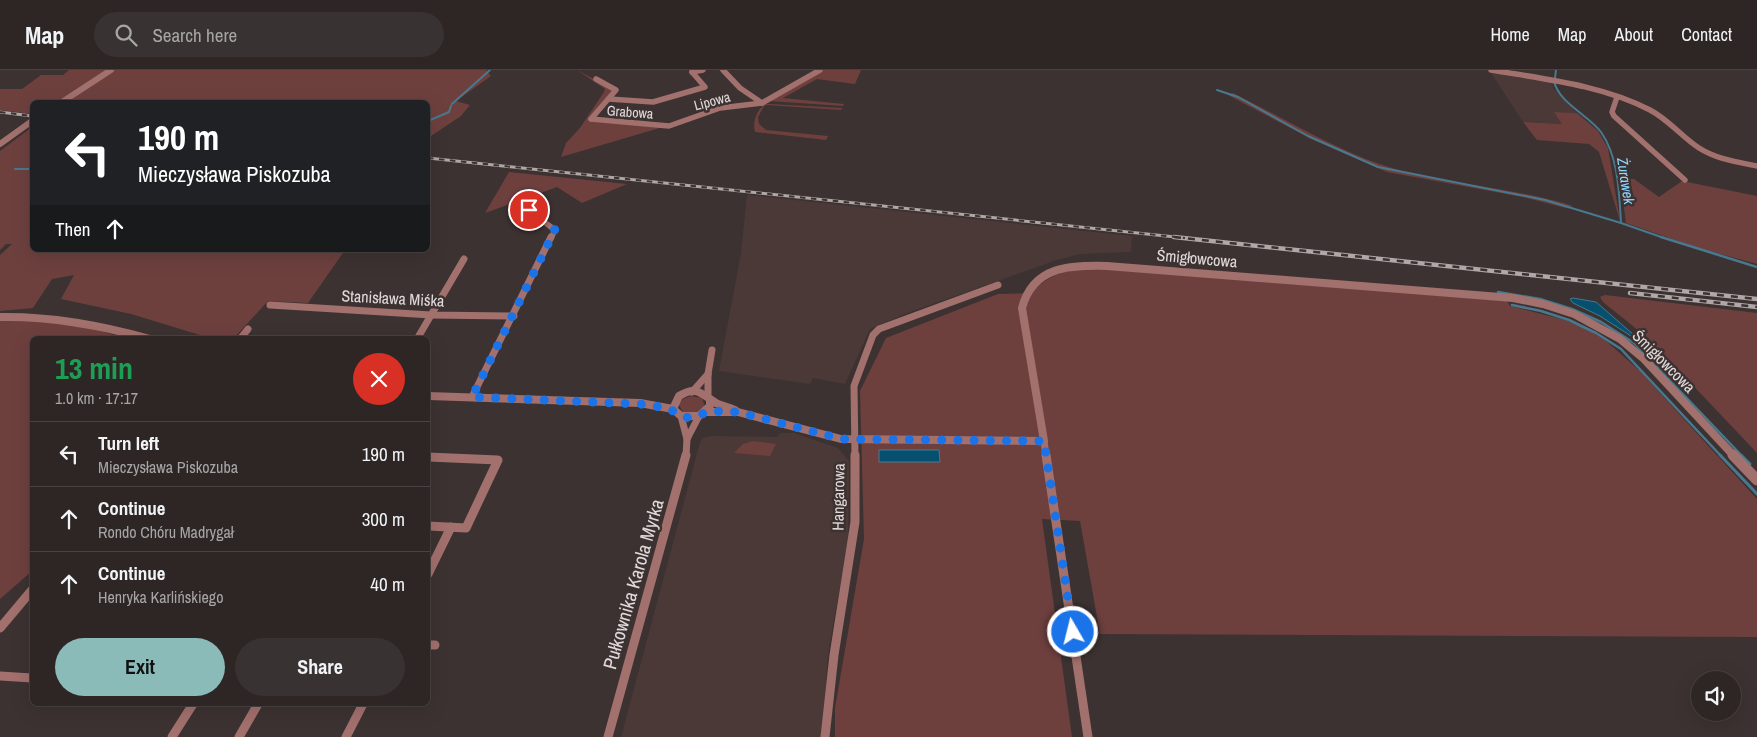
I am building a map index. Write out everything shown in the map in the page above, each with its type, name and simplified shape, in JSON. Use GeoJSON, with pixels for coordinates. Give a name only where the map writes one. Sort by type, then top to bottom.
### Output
{"type":"FeatureCollection","features":[{"type":"Feature","properties":{"kind":"street"},"geometry":{"type":"LineString","coordinates":[[65,100],[111,70]]}},
{"type":"Feature","properties":{"kind":"street"},"geometry":{"type":"LineString","coordinates":[[609,99],[653,102],[706,87],[692,72],[703,70]]}},
{"type":"Feature","properties":{"kind":"street"},"geometry":{"type":"LineString","coordinates":[[723,70],[740,88],[762,103],[820,70]]}},
{"type":"Feature","properties":{"kind":"street"},"geometry":{"type":"LineString","coordinates":[[1491,70],[1561,81],[1617,97],[1658,114],[1705,151],[1728,160],[1757,166]]}},
{"type":"Feature","properties":{"kind":"street"},"geometry":{"type":"LineString","coordinates":[[596,79],[616,90],[609,99]]}},
{"type":"Feature","properties":{"kind":"street"},"geometry":{"type":"LineString","coordinates":[[1617,97],[1612,112],[1614,116],[1684,180]]}},
{"type":"Feature","properties":{"kind":"street","name":"Grabowa"},"geometry":{"type":"LineString","coordinates":[[609,99],[590,119],[669,126]]}},
{"type":"Feature","properties":{"kind":"street","name":"Lipowa"},"geometry":{"type":"LineString","coordinates":[[669,126],[720,108],[762,103]]}},
{"type":"Feature","properties":{"kind":"street"},"geometry":{"type":"LineString","coordinates":[[0,144],[30,123]]}},
{"type":"Feature","properties":{"kind":"street"},"geometry":{"type":"LineString","coordinates":[[472,397],[514,316],[555,230],[519,204]]}},
{"type":"Feature","properties":{"kind":"street"},"geometry":{"type":"LineString","coordinates":[[419,336],[464,259]]}},
{"type":"Feature","properties":{"kind":"street","name":"Śmigłowcowa"},"geometry":{"type":"LineString","coordinates":[[1088,737],[1044,441],[1022,308],[1024,294],[1032,283],[1051,272],[1079,266],[1107,266],[1513,298],[1561,309],[1604,328],[1633,348],[1757,480]]}},
{"type":"Feature","properties":{"kind":"street","name":"Hangarowa"},"geometry":{"type":"LineString","coordinates":[[825,737],[834,655],[855,522],[854,386],[876,332],[998,285]]}},
{"type":"Feature","properties":{"kind":"street","name":"Stanisława Miśka"},"geometry":{"type":"LineString","coordinates":[[270,305],[431,315],[514,316]]}},
{"type":"Feature","properties":{"kind":"street"},"geometry":{"type":"LineString","coordinates":[[0,317],[40,316],[78,319],[139,336]]}},
{"type":"Feature","properties":{"kind":"street"},"geometry":{"type":"LineString","coordinates":[[242,336],[248,329]]}},
{"type":"Feature","properties":{"kind":"street"},"geometry":{"type":"LineString","coordinates":[[702,414],[710,406],[708,374],[712,350]]}},
{"type":"Feature","properties":{"kind":"street"},"geometry":{"type":"LineString","coordinates":[[640,404],[677,398],[692,392],[708,374]]}},
{"type":"Feature","properties":{"kind":"street"},"geometry":{"type":"LineString","coordinates":[[692,392],[709,397],[738,412],[835,438],[854,440],[1044,441]]}},
{"type":"Feature","properties":{"kind":"street"},"geometry":{"type":"LineString","coordinates":[[430,396],[640,404],[673,409],[681,416],[738,412]]}},
{"type":"Feature","properties":{"kind":"street"},"geometry":{"type":"LineString","coordinates":[[673,409],[673,403],[677,398]]}},
{"type":"Feature","properties":{"kind":"street","name":"Pułkownika Karola Myrka"},"geometry":{"type":"LineString","coordinates":[[687,439],[702,414]]}},
{"type":"Feature","properties":{"kind":"street","name":"Pułkownika Karola Myrka"},"geometry":{"type":"LineString","coordinates":[[608,737],[686,462],[687,439],[681,416]]}},
{"type":"Feature","properties":{"kind":"street"},"geometry":{"type":"LineString","coordinates":[[430,457],[498,460],[466,528],[430,526]]}},
{"type":"Feature","properties":{"kind":"street"},"geometry":{"type":"LineString","coordinates":[[430,570],[451,527]]}},
{"type":"Feature","properties":{"kind":"street"},"geometry":{"type":"LineString","coordinates":[[0,628],[30,592]]}},
{"type":"Feature","properties":{"kind":"street"},"geometry":{"type":"LineString","coordinates":[[0,676],[30,678]]}},
{"type":"Feature","properties":{"kind":"street"},"geometry":{"type":"LineString","coordinates":[[172,737],[192,706]]}},
{"type":"Feature","properties":{"kind":"street"},"geometry":{"type":"LineString","coordinates":[[239,737],[257,706]]}},
{"type":"Feature","properties":{"kind":"street"},"geometry":{"type":"LineString","coordinates":[[346,737],[362,706]]}},
{"type":"Feature","properties":{"kind":"shaded area"},"geometry":{"type":"Polygon","coordinates":[[[69,70],[486,70],[491,76],[456,101],[470,105],[461,116],[430,137],[430,100],[30,100],[30,114],[0,110],[0,89],[22,89],[41,75],[63,75],[69,70]]]}},
{"type":"Feature","properties":{"kind":"shaded area"},"geometry":{"type":"Polygon","coordinates":[[[577,70],[605,85],[612,91],[589,121],[663,127],[561,157],[566,143],[580,128],[605,89],[577,70]]]}},
{"type":"Feature","properties":{"kind":"shaded area"},"geometry":{"type":"Polygon","coordinates":[[[824,70],[861,70],[855,84],[817,79],[783,98],[844,104],[843,106],[769,101],[824,70]]]}},
{"type":"Feature","properties":{"kind":"shaded area"},"geometry":{"type":"Polygon","coordinates":[[[1491,73],[1552,80],[1553,88],[1577,113],[1554,112],[1563,124],[1523,122],[1491,73]]]}},
{"type":"Feature","properties":{"kind":"shaded area"},"geometry":{"type":"Polygon","coordinates":[[[1233,93],[1316,136],[1380,164],[1423,176],[1531,195],[1573,206],[1566,208],[1523,197],[1387,172],[1311,139],[1228,95],[1233,93]]]}},
{"type":"Feature","properties":{"kind":"shaded area"},"geometry":{"type":"Polygon","coordinates":[[[766,104],[842,108],[841,110],[767,105],[764,106],[758,117],[759,124],[766,130],[828,136],[826,140],[755,132],[756,116],[760,109],[766,104]]]}},
{"type":"Feature","properties":{"kind":"shaded area"},"geometry":{"type":"Polygon","coordinates":[[[1554,112],[1577,113],[1598,131],[1608,148],[1620,221],[1599,152],[1589,144],[1537,140],[1523,122],[1562,124],[1554,112]]]}},
{"type":"Feature","properties":{"kind":"shaded area"},"geometry":{"type":"Polygon","coordinates":[[[30,128],[30,252],[344,252],[308,303],[268,301],[236,336],[203,336],[131,314],[61,299],[74,275],[52,279],[33,308],[0,311],[0,255],[12,244],[6,244],[0,250],[0,151],[30,128]]]}},
{"type":"Feature","properties":{"kind":"shaded area"},"geometry":{"type":"Polygon","coordinates":[[[509,172],[627,184],[582,203],[557,187],[485,213],[509,172]]]}},
{"type":"Feature","properties":{"kind":"shaded area"},"geometry":{"type":"Polygon","coordinates":[[[1620,178],[1634,179],[1659,197],[1682,181],[1757,196],[1757,264],[1698,248],[1626,223],[1620,178]]]}},
{"type":"Feature","properties":{"kind":"shaded area"},"geometry":{"type":"Polygon","coordinates":[[[747,195],[1132,236],[1131,252],[1080,254],[1057,260],[907,313],[870,329],[845,384],[813,378],[810,384],[719,371],[741,253],[747,195]]]}},
{"type":"Feature","properties":{"kind":"shaded area"},"geometry":{"type":"Polygon","coordinates":[[[1087,267],[1507,301],[1510,306],[1565,320],[1585,328],[1605,340],[1640,371],[1757,499],[1757,637],[1100,634],[1080,521],[1042,519],[1072,737],[835,737],[835,708],[864,539],[860,391],[886,338],[998,294],[1031,293],[1050,278],[1071,270],[1087,267]]]}},
{"type":"Feature","properties":{"kind":"shaded area"},"geometry":{"type":"Polygon","coordinates":[[[1605,295],[1757,313],[1757,453],[1649,339],[1603,302],[1600,297],[1605,295]]]}},
{"type":"Feature","properties":{"kind":"shaded area"},"geometry":{"type":"Polygon","coordinates":[[[57,319],[117,336],[30,336],[30,573],[0,599],[0,321],[57,319]]]}},
{"type":"Feature","properties":{"kind":"shaded area"},"geometry":{"type":"Polygon","coordinates":[[[691,396],[702,398],[705,407],[695,413],[683,412],[679,405],[683,399],[691,396]]]}},
{"type":"Feature","properties":{"kind":"shaded area"},"geometry":{"type":"Polygon","coordinates":[[[780,433],[794,433],[838,448],[849,461],[848,541],[828,654],[823,737],[621,737],[700,442],[703,438],[710,436],[777,437],[780,433]]]}},
{"type":"Feature","properties":{"kind":"shaded area"},"geometry":{"type":"Polygon","coordinates":[[[753,441],[776,444],[770,456],[734,453],[743,444],[753,441]]]}},
{"type":"Feature","properties":{"kind":"water"},"geometry":{"type":"Polygon","coordinates":[[[1570,299],[1596,302],[1635,336],[1631,336],[1600,316],[1573,303],[1570,299]]]}},
{"type":"Feature","properties":{"kind":"water"},"geometry":{"type":"Polygon","coordinates":[[[879,450],[939,450],[940,462],[879,462],[879,450]]]}},
{"type":"Feature","properties":{"kind":"waterway"},"geometry":{"type":"LineString","coordinates":[[452,104],[490,70]]}},
{"type":"Feature","properties":{"kind":"waterway","name":"Żurawek"},"geometry":{"type":"LineString","coordinates":[[1555,78],[1556,70]]}},
{"type":"Feature","properties":{"kind":"waterway","name":"Żurawek"},"geometry":{"type":"LineString","coordinates":[[1554,81],[1557,89],[1567,102],[1595,126],[1607,142],[1615,164],[1621,223]]}},
{"type":"Feature","properties":{"kind":"waterway"},"geometry":{"type":"LineString","coordinates":[[1217,90],[1238,97],[1308,136],[1378,167],[1545,200],[1621,223]]}},
{"type":"Feature","properties":{"kind":"waterway"},"geometry":{"type":"LineString","coordinates":[[430,120],[449,112],[451,106]]}},
{"type":"Feature","properties":{"kind":"waterway"},"geometry":{"type":"LineString","coordinates":[[15,169],[30,169]]}},
{"type":"Feature","properties":{"kind":"waterway","name":"Żurawek"},"geometry":{"type":"LineString","coordinates":[[1621,223],[1662,237]]}},
{"type":"Feature","properties":{"kind":"waterway","name":"Żurawek"},"geometry":{"type":"LineString","coordinates":[[1662,237],[1757,267]]}},
{"type":"Feature","properties":{"kind":"waterway"},"geometry":{"type":"LineString","coordinates":[[1498,292],[1540,299],[1572,309],[1601,322],[1634,343],[1742,456]]}},
{"type":"Feature","properties":{"kind":"waterway"},"geometry":{"type":"LineString","coordinates":[[1512,305],[1541,311],[1569,320],[1596,333],[1621,349],[1721,456]]}},
{"type":"Feature","properties":{"kind":"waterway"},"geometry":{"type":"LineString","coordinates":[[1720,455],[1757,494]]}},
{"type":"Feature","properties":{"kind":"waterway"},"geometry":{"type":"LineString","coordinates":[[1742,456],[1750,464]]}},
{"type":"Feature","properties":{"kind":"railway"},"geometry":{"type":"LineString","coordinates":[[0,112],[30,116]]}},
{"type":"Feature","properties":{"kind":"railway"},"geometry":{"type":"LineString","coordinates":[[430,158],[1185,238]]}},
{"type":"Feature","properties":{"kind":"railway"},"geometry":{"type":"LineString","coordinates":[[1174,237],[1757,299]]}},
{"type":"Feature","properties":{"kind":"railway"},"geometry":{"type":"LineString","coordinates":[[1630,293],[1757,307]]}},
{"type":"Feature","properties":{"kind":"route"},"geometry":{"type":"LineString","coordinates":[[529,210],[555,230],[514,316],[472,397],[640,404],[673,409],[677,414],[690,418],[711,411],[738,412],[841,439],[854,440],[1044,441],[1073,632]]}}]}
